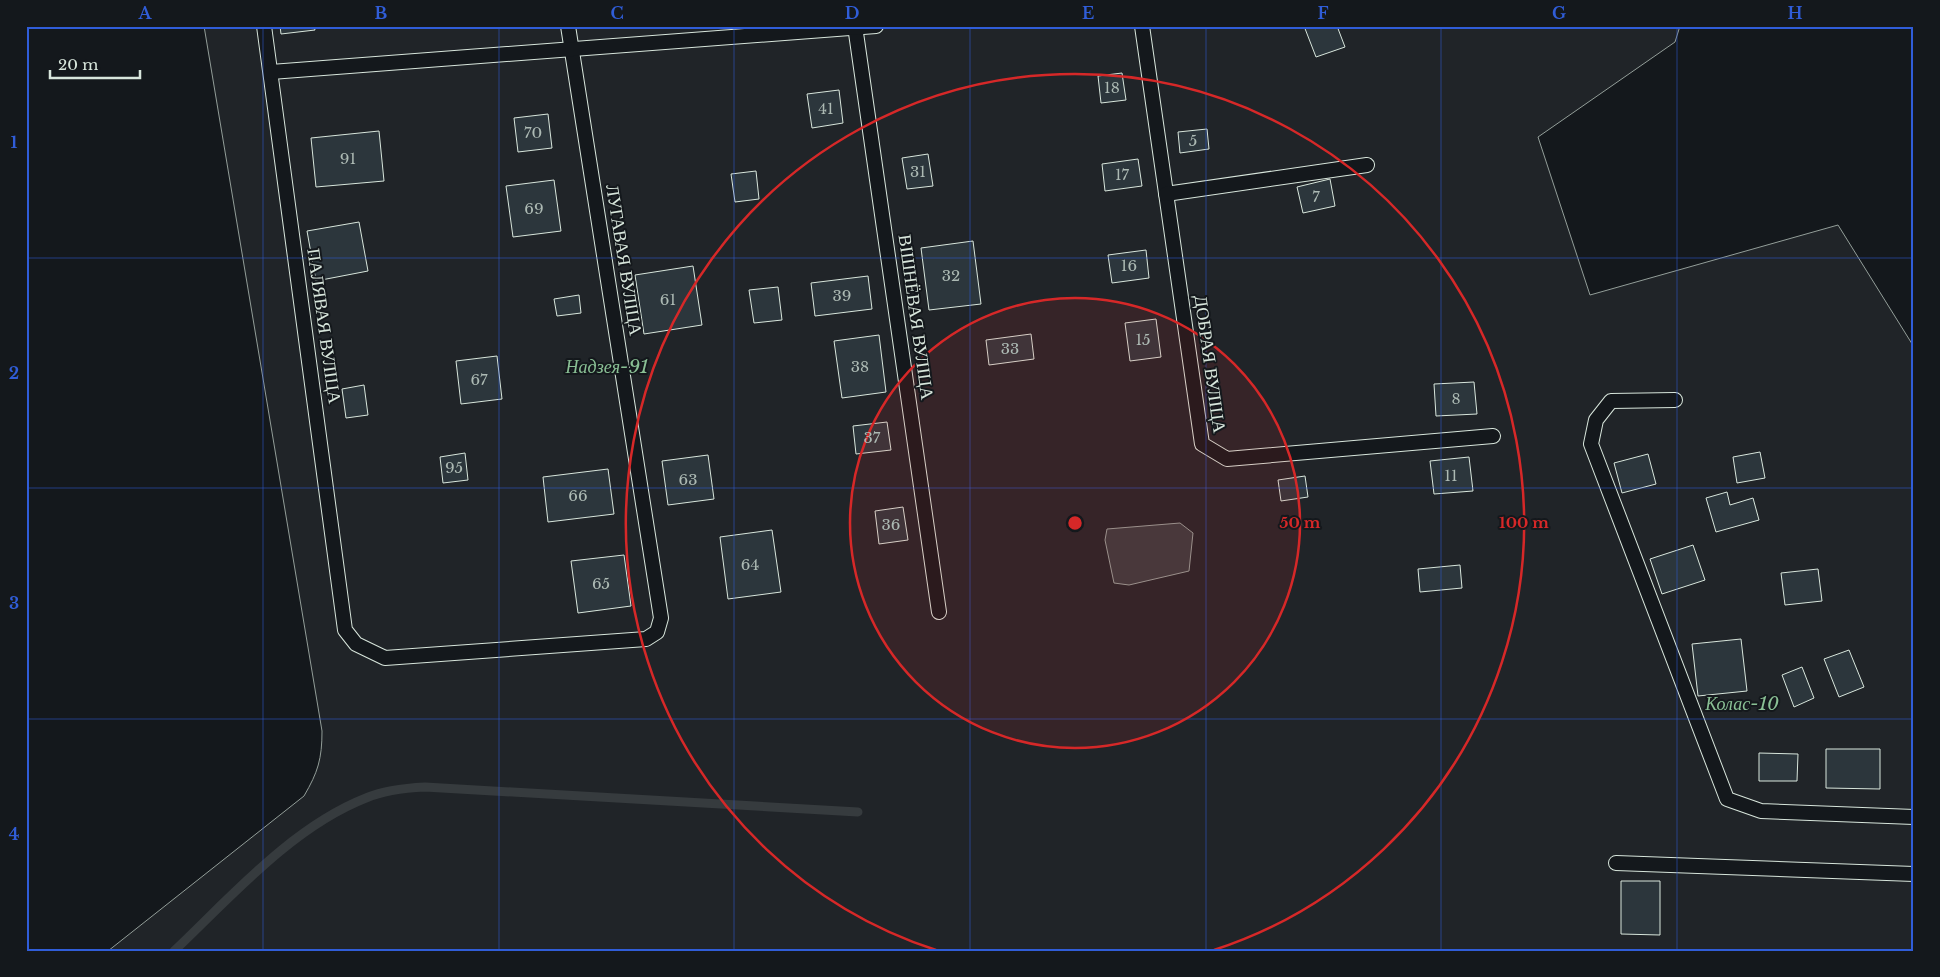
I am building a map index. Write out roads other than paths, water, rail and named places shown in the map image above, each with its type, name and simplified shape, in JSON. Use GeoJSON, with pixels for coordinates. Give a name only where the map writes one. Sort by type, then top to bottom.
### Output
{"type":"FeatureCollection","features":[{"type":"Feature","properties":{"kind":"lane","name":"ПАЛЯВАЯ ВУЛІЦА"},"geometry":{"type":"LineString","coordinates":[[264,26],[345,630]]}},
{"type":"Feature","properties":{"kind":"lane","name":"ЛУГАВАЯ ВУЛІЦА"},"geometry":{"type":"LineString","coordinates":[[345,630],[356,644],[385,658],[646,640],[657,632],[661,618],[568,26]]}},
{"type":"Feature","properties":{"kind":"lane"},"geometry":{"type":"LineString","coordinates":[[271,72],[876,26]]}},
{"type":"Feature","properties":{"kind":"lane","name":"ДОБРАЯ ВУЛІЦА"},"geometry":{"type":"LineString","coordinates":[[1142,26],[1202,444],[1227,459],[1493,436]]}},
{"type":"Feature","properties":{"kind":"lane","name":"ВІШНЁВАЯ ВУЛІЦА"},"geometry":{"type":"LineString","coordinates":[[855,27],[939,612]]}},
{"type":"Feature","properties":{"kind":"lane"},"geometry":{"type":"LineString","coordinates":[[1166,194],[1367,165]]}},
{"type":"Feature","properties":{"kind":"lane"},"geometry":{"type":"LineString","coordinates":[[1675,400],[1611,401],[1596,420],[1591,444],[1727,799],[1761,811],[1914,816]]}},
{"type":"Feature","properties":{"kind":"lane"},"geometry":{"type":"LineString","coordinates":[[1616,863],[1914,874]]}},
{"type":"Feature","properties":{"kind":"waterway"},"geometry":{"type":"LineString","coordinates":[[174,951],[240,887],[288,845],[339,811],[373,795],[388,791],[425,787],[858,812]]}},
{"type":"Feature","properties":{"kind":"park label","name":"Надзея-91"},"geometry":{"type":"Point","coordinates":[607,367]}},
{"type":"Feature","properties":{"kind":"park label","name":"Колас-10"},"geometry":{"type":"Point","coordinates":[1742,704]}}]}
